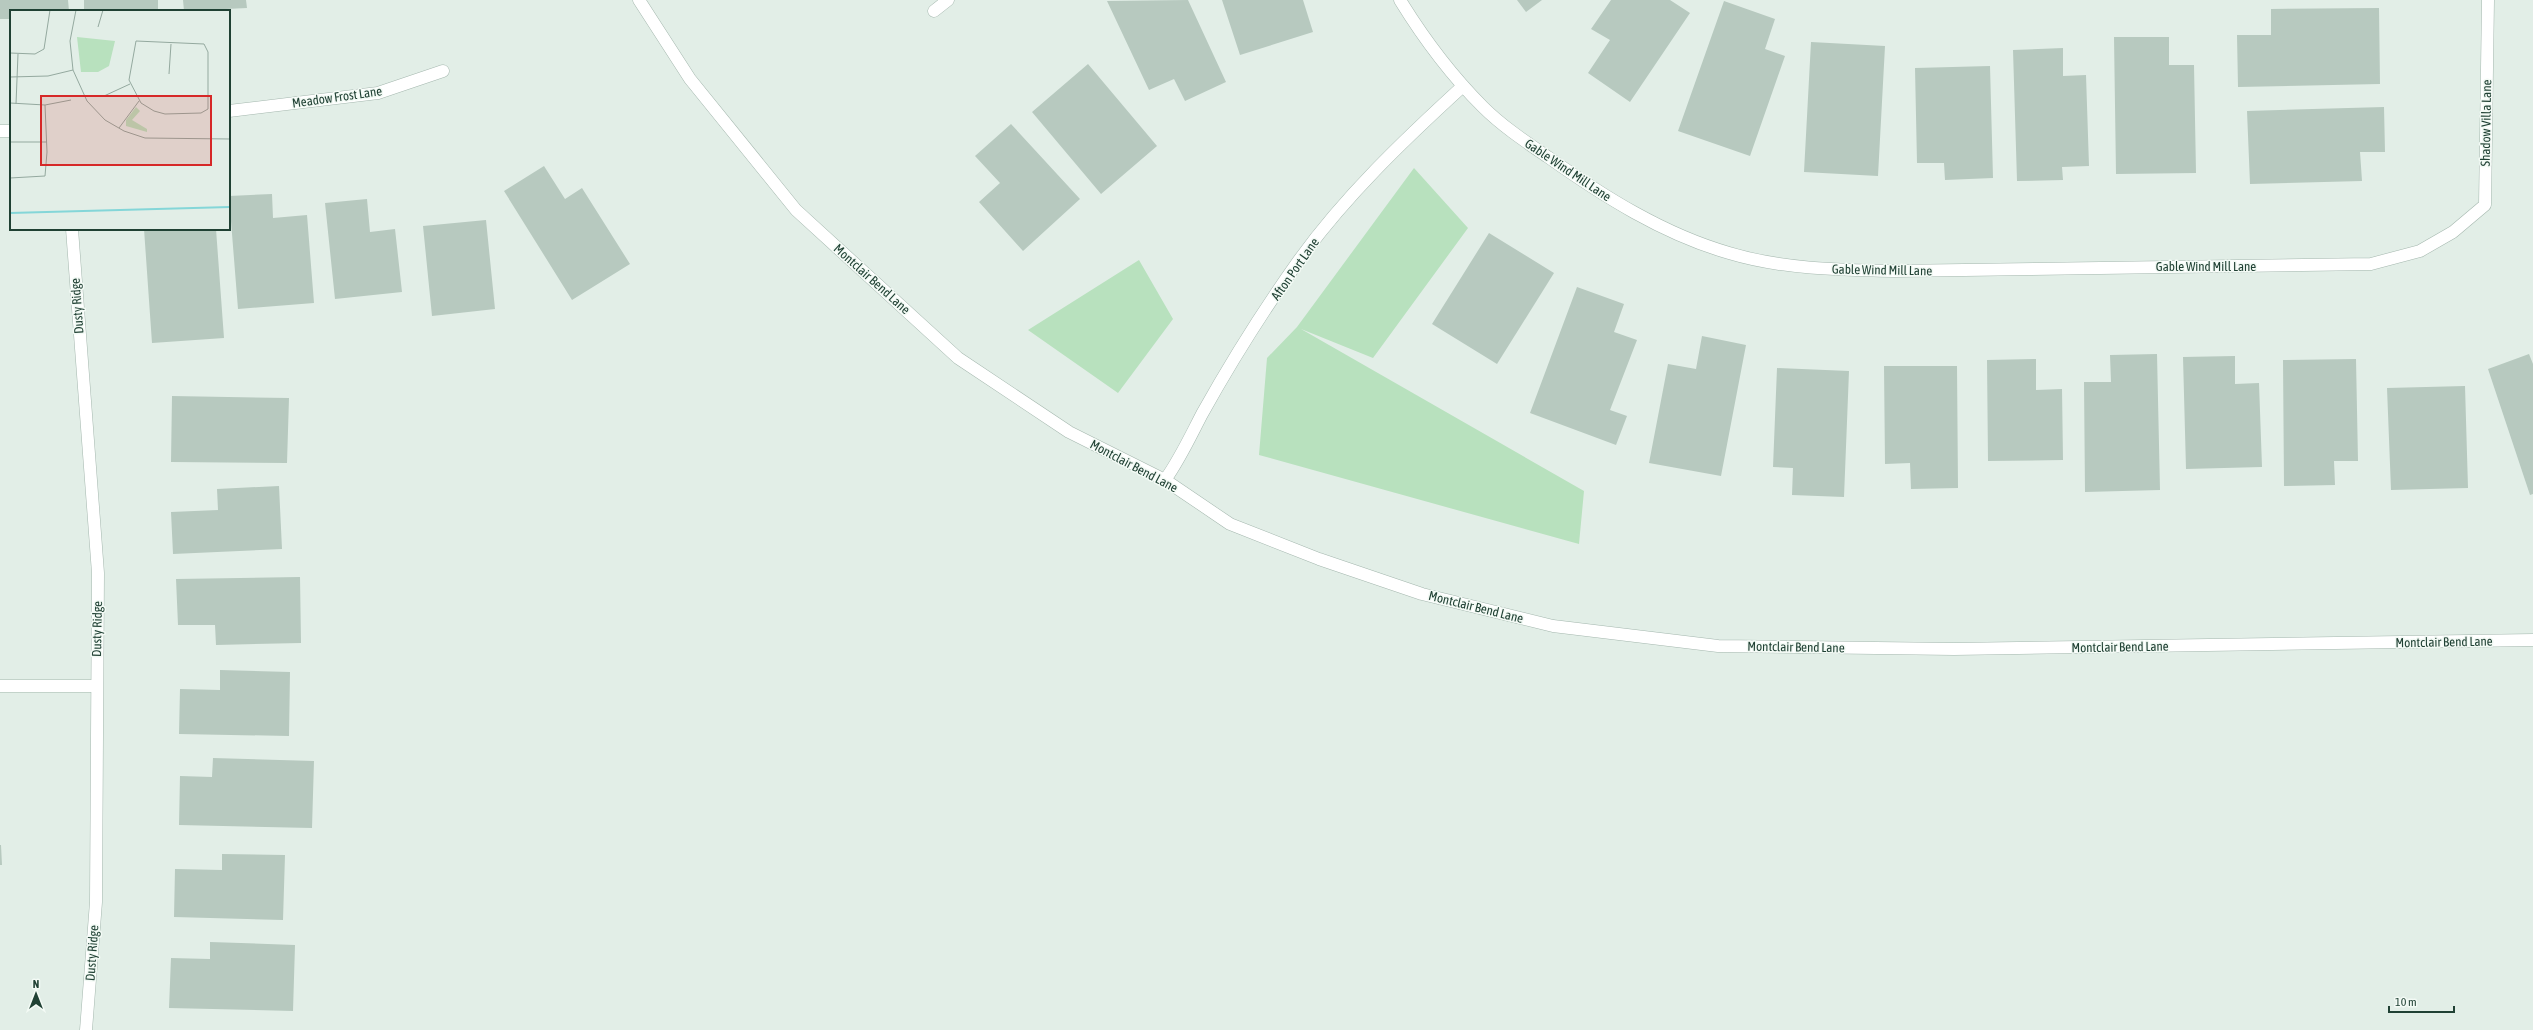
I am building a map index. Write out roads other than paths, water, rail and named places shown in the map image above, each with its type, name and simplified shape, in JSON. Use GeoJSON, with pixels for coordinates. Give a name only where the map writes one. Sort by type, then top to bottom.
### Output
{"type":"FeatureCollection","features":[{"type":"Feature","properties":{"kind":"street","name":"Montclair Bend Lane"},"geometry":{"type":"LineString","coordinates":[[639,0],[690,79],[796,210],[958,358],[1069,432],[1165,480],[1230,524],[1319,559],[1422,594],[1553,626],[1718,646],[1954,649],[2533,640]]}},
{"type":"Feature","properties":{"kind":"street"},"geometry":{"type":"LineString","coordinates":[[934,11],[948,0]]}},
{"type":"Feature","properties":{"kind":"street","name":"Gable Wind Mill Lane"},"geometry":{"type":"LineString","coordinates":[[1400,0],[1433,49],[1463,86],[1484,108],[1523,140],[1586,184],[1630,210],[1678,233],[1729,253],[1782,264],[1838,270],[1894,271],[2371,264],[2420,251],[2453,232]]}},
{"type":"Feature","properties":{"kind":"street","name":"Shadow Villa Lane"},"geometry":{"type":"LineString","coordinates":[[2453,232],[2485,205],[2488,0]]}},
{"type":"Feature","properties":{"kind":"street","name":"Meadow Frost Lane"},"geometry":{"type":"LineString","coordinates":[[230,111],[378,93],[443,71]]}},
{"type":"Feature","properties":{"kind":"street","name":"Afton Port Lane"},"geometry":{"type":"LineString","coordinates":[[1165,480],[1177,463],[1231,366],[1298,262],[1335,214],[1376,169],[1463,86]]}},
{"type":"Feature","properties":{"kind":"street","name":"Dusty Ridge"},"geometry":{"type":"LineString","coordinates":[[72,230],[94,500],[98,573],[96,902],[86,1030]]}},
{"type":"Feature","properties":{"kind":"street"},"geometry":{"type":"LineString","coordinates":[[0,686],[97,686]]}}]}
